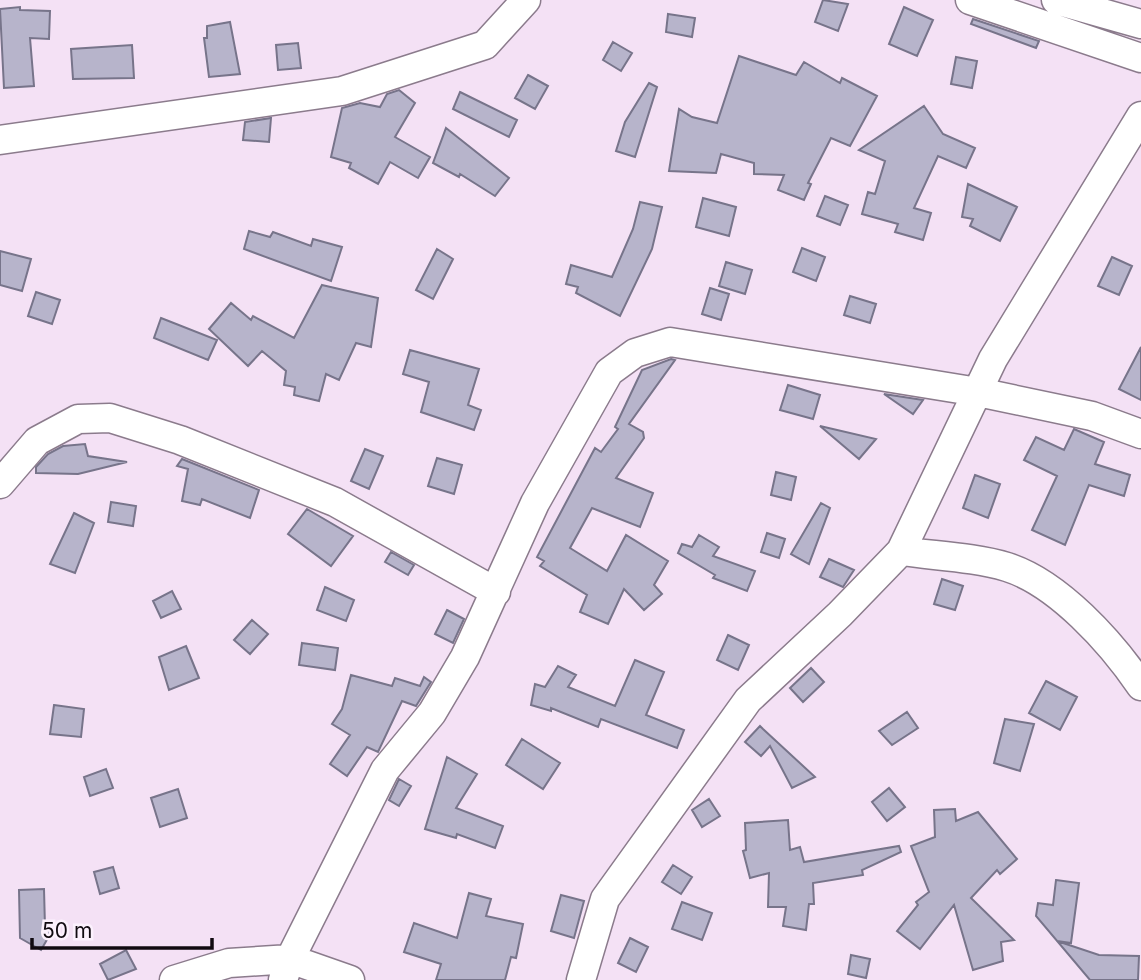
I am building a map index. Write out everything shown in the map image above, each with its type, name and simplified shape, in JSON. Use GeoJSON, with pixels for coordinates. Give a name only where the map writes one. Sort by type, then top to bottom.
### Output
{"type":"FeatureCollection","features":[{"type":"Feature","properties":{"kind":"street"},"geometry":{"type":"LineString","coordinates":[[0,140],[342,91],[485,46],[526,0]]}},
{"type":"Feature","properties":{"kind":"street"},"geometry":{"type":"LineString","coordinates":[[970,0],[1141,58]]}},
{"type":"Feature","properties":{"kind":"street"},"geometry":{"type":"LineString","coordinates":[[1056,0],[1141,24]]}},
{"type":"Feature","properties":{"kind":"street"},"geometry":{"type":"LineString","coordinates":[[581,980],[605,900],[748,701],[840,614],[901,551],[993,359],[1141,116]]}},
{"type":"Feature","properties":{"kind":"street"},"geometry":{"type":"LineString","coordinates":[[286,970],[385,770],[432,713],[465,657],[536,503],[587,410],[609,372],[635,353],[670,342],[978,392],[1092,416],[1141,433]]}},
{"type":"Feature","properties":{"kind":"street"},"geometry":{"type":"LineString","coordinates":[[0,484],[37,441],[78,419],[110,418],[180,440],[335,502],[496,592]]}},
{"type":"Feature","properties":{"kind":"street"},"geometry":{"type":"LineString","coordinates":[[901,551],[1005,566],[1032,577],[1060,596],[1137,669]]}},
{"type":"Feature","properties":{"kind":"street"},"geometry":{"type":"LineString","coordinates":[[173,980],[229,963],[350,980]]}},
{"type":"Feature","properties":{"kind":"building"},"geometry":{"type":"Polygon","coordinates":[[[823,0],[848,4],[838,31],[815,22],[823,0]]]}},
{"type":"Feature","properties":{"kind":"building"},"geometry":{"type":"Polygon","coordinates":[[[20,7],[20,10],[50,11],[49,39],[30,38],[34,86],[4,88],[0,9],[20,7]]]}},
{"type":"Feature","properties":{"kind":"building"},"geometry":{"type":"Polygon","coordinates":[[[904,7],[933,20],[917,56],[889,44],[904,7]]]}},
{"type":"Feature","properties":{"kind":"building"},"geometry":{"type":"Polygon","coordinates":[[[668,14],[695,18],[692,37],[666,32],[668,14]]]}},
{"type":"Feature","properties":{"kind":"building"},"geometry":{"type":"Polygon","coordinates":[[[973,19],[1039,41],[1036,48],[971,24],[973,19]]]}},
{"type":"Feature","properties":{"kind":"building"},"geometry":{"type":"Polygon","coordinates":[[[230,22],[240,74],[209,77],[204,38],[207,38],[207,26],[230,22]]]}},
{"type":"Feature","properties":{"kind":"building"},"geometry":{"type":"Polygon","coordinates":[[[613,42],[632,53],[621,71],[603,60],[613,42]]]}},
{"type":"Feature","properties":{"kind":"building"},"geometry":{"type":"Polygon","coordinates":[[[298,43],[301,68],[278,70],[276,45],[298,43]]]}},
{"type":"Feature","properties":{"kind":"building"},"geometry":{"type":"Polygon","coordinates":[[[132,45],[134,78],[73,79],[71,49],[132,45]]]}},
{"type":"Feature","properties":{"kind":"building"},"geometry":{"type":"Polygon","coordinates":[[[739,56],[796,75],[804,62],[840,83],[842,78],[877,96],[850,146],[831,138],[808,183],[811,184],[804,200],[778,190],[784,175],[754,174],[754,163],[721,154],[716,173],[669,171],[679,109],[692,117],[717,123],[739,56]]]}},
{"type":"Feature","properties":{"kind":"building"},"geometry":{"type":"Polygon","coordinates":[[[956,57],[977,61],[972,88],[951,84],[956,57]]]}},
{"type":"Feature","properties":{"kind":"building"},"geometry":{"type":"Polygon","coordinates":[[[528,75],[548,86],[535,109],[515,98],[528,75]]]}},
{"type":"Feature","properties":{"kind":"building"},"geometry":{"type":"Polygon","coordinates":[[[649,83],[657,87],[635,157],[616,151],[625,122],[649,83]]]}},
{"type":"Feature","properties":{"kind":"building"},"geometry":{"type":"Polygon","coordinates":[[[399,90],[415,103],[395,137],[430,157],[418,178],[390,162],[378,184],[349,168],[351,163],[331,157],[342,108],[360,103],[380,107],[387,94],[399,90]]]}},
{"type":"Feature","properties":{"kind":"building"},"geometry":{"type":"Polygon","coordinates":[[[460,92],[517,120],[509,137],[453,109],[460,92]]]}},
{"type":"Feature","properties":{"kind":"building"},"geometry":{"type":"Polygon","coordinates":[[[924,106],[943,134],[975,148],[966,168],[938,156],[914,208],[931,213],[923,240],[895,232],[898,224],[862,214],[868,192],[875,194],[885,161],[859,150],[924,106]]]}},
{"type":"Feature","properties":{"kind":"building"},"geometry":{"type":"Polygon","coordinates":[[[271,118],[269,142],[243,140],[245,122],[271,118]]]}},
{"type":"Feature","properties":{"kind":"building"},"geometry":{"type":"Polygon","coordinates":[[[446,128],[509,178],[495,196],[460,174],[459,177],[433,163],[446,128]]]}},
{"type":"Feature","properties":{"kind":"building"},"geometry":{"type":"Polygon","coordinates":[[[968,184],[1017,207],[1000,241],[970,226],[973,219],[962,217],[968,184]]]}},
{"type":"Feature","properties":{"kind":"building"},"geometry":{"type":"Polygon","coordinates":[[[825,196],[848,205],[840,225],[817,216],[825,196]]]}},
{"type":"Feature","properties":{"kind":"building"},"geometry":{"type":"Polygon","coordinates":[[[703,198],[736,207],[729,236],[696,227],[703,198]]]}},
{"type":"Feature","properties":{"kind":"building"},"geometry":{"type":"Polygon","coordinates":[[[640,202],[662,207],[652,249],[620,316],[576,293],[578,287],[566,284],[571,265],[612,277],[633,229],[640,202]]]}},
{"type":"Feature","properties":{"kind":"building"},"geometry":{"type":"Polygon","coordinates":[[[249,231],[270,237],[273,232],[311,246],[313,239],[342,247],[331,281],[244,249],[249,231]]]}},
{"type":"Feature","properties":{"kind":"building"},"geometry":{"type":"Polygon","coordinates":[[[802,248],[825,257],[816,281],[793,272],[802,248]]]}},
{"type":"Feature","properties":{"kind":"building"},"geometry":{"type":"Polygon","coordinates":[[[437,249],[453,259],[433,299],[416,290],[437,249]]]}},
{"type":"Feature","properties":{"kind":"building"},"geometry":{"type":"Polygon","coordinates":[[[0,251],[31,259],[22,291],[0,285],[0,251]]]}},
{"type":"Feature","properties":{"kind":"building"},"geometry":{"type":"Polygon","coordinates":[[[1112,257],[1132,266],[1119,295],[1098,286],[1112,257]]]}},
{"type":"Feature","properties":{"kind":"building"},"geometry":{"type":"Polygon","coordinates":[[[726,262],[752,270],[745,294],[719,286],[726,262]]]}},
{"type":"Feature","properties":{"kind":"building"},"geometry":{"type":"Polygon","coordinates":[[[322,285],[378,298],[371,347],[356,343],[339,380],[326,374],[319,401],[294,395],[295,387],[284,385],[286,371],[262,351],[248,366],[209,329],[231,303],[251,320],[253,316],[294,338],[322,285]]]}},
{"type":"Feature","properties":{"kind":"building"},"geometry":{"type":"Polygon","coordinates":[[[710,288],[729,294],[721,320],[702,314],[710,288]]]}},
{"type":"Feature","properties":{"kind":"building"},"geometry":{"type":"Polygon","coordinates":[[[36,292],[60,300],[52,324],[28,316],[36,292]]]}},
{"type":"Feature","properties":{"kind":"building"},"geometry":{"type":"Polygon","coordinates":[[[850,296],[876,304],[870,323],[844,315],[850,296]]]}},
{"type":"Feature","properties":{"kind":"building"},"geometry":{"type":"Polygon","coordinates":[[[161,318],[217,340],[208,360],[154,338],[161,318]]]}},
{"type":"Feature","properties":{"kind":"building"},"geometry":{"type":"Polygon","coordinates":[[[1141,347],[1141,400],[1119,389],[1141,347]]]}},
{"type":"Feature","properties":{"kind":"building"},"geometry":{"type":"Polygon","coordinates":[[[410,350],[479,369],[468,405],[481,410],[474,430],[421,412],[429,382],[403,374],[410,350]]]}},
{"type":"Feature","properties":{"kind":"building"},"geometry":{"type":"Polygon","coordinates":[[[671,359],[675,360],[629,424],[643,432],[644,438],[616,478],[653,493],[640,527],[592,508],[570,548],[607,571],[626,535],[668,561],[654,585],[662,594],[644,610],[624,589],[608,624],[580,612],[587,595],[540,566],[544,561],[537,557],[595,448],[601,452],[618,429],[615,427],[642,370],[671,359]]]}},
{"type":"Feature","properties":{"kind":"building"},"geometry":{"type":"Polygon","coordinates":[[[788,385],[820,395],[813,419],[780,410],[788,385]]]}},
{"type":"Feature","properties":{"kind":"building"},"geometry":{"type":"Polygon","coordinates":[[[884,394],[923,400],[913,414],[884,394]]]}},
{"type":"Feature","properties":{"kind":"building"},"geometry":{"type":"Polygon","coordinates":[[[820,426],[876,439],[859,459],[820,426]]]}},
{"type":"Feature","properties":{"kind":"building"},"geometry":{"type":"Polygon","coordinates":[[[1074,429],[1104,442],[1095,464],[1130,475],[1124,496],[1089,485],[1065,545],[1032,530],[1057,476],[1024,460],[1036,437],[1064,450],[1074,429]]]}},
{"type":"Feature","properties":{"kind":"building"},"geometry":{"type":"Polygon","coordinates":[[[85,444],[88,456],[127,462],[78,474],[36,473],[36,467],[48,454],[63,446],[85,444]]]}},
{"type":"Feature","properties":{"kind":"building"},"geometry":{"type":"Polygon","coordinates":[[[365,449],[383,456],[369,489],[351,481],[365,449]]]}},
{"type":"Feature","properties":{"kind":"building"},"geometry":{"type":"Polygon","coordinates":[[[437,458],[462,465],[454,494],[428,486],[437,458]]]}},
{"type":"Feature","properties":{"kind":"building"},"geometry":{"type":"Polygon","coordinates":[[[182,459],[259,490],[250,518],[202,499],[200,505],[182,501],[188,469],[177,466],[182,459]]]}},
{"type":"Feature","properties":{"kind":"building"},"geometry":{"type":"Polygon","coordinates":[[[776,472],[796,477],[791,500],[771,495],[776,472]]]}},
{"type":"Feature","properties":{"kind":"building"},"geometry":{"type":"Polygon","coordinates":[[[975,475],[1000,484],[988,518],[963,508],[975,475]]]}},
{"type":"Feature","properties":{"kind":"building"},"geometry":{"type":"Polygon","coordinates":[[[111,502],[136,506],[133,526],[108,522],[111,502]]]}},
{"type":"Feature","properties":{"kind":"building"},"geometry":{"type":"Polygon","coordinates":[[[821,503],[830,508],[809,564],[791,554],[821,503]]]}},
{"type":"Feature","properties":{"kind":"building"},"geometry":{"type":"Polygon","coordinates":[[[307,509],[353,536],[331,566],[288,534],[307,509]]]}},
{"type":"Feature","properties":{"kind":"building"},"geometry":{"type":"Polygon","coordinates":[[[74,513],[94,523],[75,573],[50,564],[74,513]]]}},
{"type":"Feature","properties":{"kind":"building"},"geometry":{"type":"Polygon","coordinates":[[[767,533],[785,539],[779,558],[761,552],[767,533]]]}},
{"type":"Feature","properties":{"kind":"building"},"geometry":{"type":"Polygon","coordinates":[[[699,535],[719,547],[713,556],[755,571],[747,591],[713,578],[715,575],[678,553],[682,544],[692,547],[699,535]]]}},
{"type":"Feature","properties":{"kind":"building"},"geometry":{"type":"Polygon","coordinates":[[[391,552],[414,565],[408,575],[385,562],[391,552]]]}},
{"type":"Feature","properties":{"kind":"building"},"geometry":{"type":"Polygon","coordinates":[[[829,559],[854,570],[843,587],[820,577],[829,559]]]}},
{"type":"Feature","properties":{"kind":"building"},"geometry":{"type":"Polygon","coordinates":[[[942,579],[963,586],[955,610],[934,604],[942,579]]]}},
{"type":"Feature","properties":{"kind":"building"},"geometry":{"type":"Polygon","coordinates":[[[325,587],[354,600],[346,621],[317,610],[325,587]]]}},
{"type":"Feature","properties":{"kind":"building"},"geometry":{"type":"Polygon","coordinates":[[[172,591],[181,609],[161,618],[153,601],[172,591]]]}},
{"type":"Feature","properties":{"kind":"building"},"geometry":{"type":"Polygon","coordinates":[[[447,610],[464,619],[453,643],[435,634],[447,610]]]}},
{"type":"Feature","properties":{"kind":"building"},"geometry":{"type":"Polygon","coordinates":[[[252,620],[268,634],[250,654],[234,640],[252,620]]]}},
{"type":"Feature","properties":{"kind":"building"},"geometry":{"type":"Polygon","coordinates":[[[728,635],[749,645],[738,670],[717,660],[728,635]]]}},
{"type":"Feature","properties":{"kind":"building"},"geometry":{"type":"Polygon","coordinates":[[[302,643],[338,648],[335,670],[299,665],[302,643]]]}},
{"type":"Feature","properties":{"kind":"building"},"geometry":{"type":"Polygon","coordinates":[[[186,646],[199,678],[169,690],[159,657],[186,646]]]}},
{"type":"Feature","properties":{"kind":"building"},"geometry":{"type":"Polygon","coordinates":[[[635,660],[664,672],[646,715],[684,730],[677,748],[601,719],[598,727],[551,708],[551,711],[531,705],[535,684],[545,687],[558,666],[576,675],[568,687],[615,706],[635,660]]]}},
{"type":"Feature","properties":{"kind":"building"},"geometry":{"type":"Polygon","coordinates":[[[811,668],[824,682],[803,702],[790,688],[811,668]]]}},
{"type":"Feature","properties":{"kind":"building"},"geometry":{"type":"Polygon","coordinates":[[[351,675],[392,686],[395,678],[420,686],[424,677],[431,682],[416,706],[402,701],[378,752],[367,747],[347,776],[330,764],[350,735],[332,724],[342,709],[351,675]]]}},
{"type":"Feature","properties":{"kind":"building"},"geometry":{"type":"Polygon","coordinates":[[[1046,681],[1077,697],[1060,730],[1029,713],[1046,681]]]}},
{"type":"Feature","properties":{"kind":"building"},"geometry":{"type":"Polygon","coordinates":[[[54,705],[84,709],[81,737],[50,734],[54,705]]]}},
{"type":"Feature","properties":{"kind":"building"},"geometry":{"type":"Polygon","coordinates":[[[907,712],[918,728],[892,745],[879,731],[907,712]]]}},
{"type":"Feature","properties":{"kind":"building"},"geometry":{"type":"Polygon","coordinates":[[[1005,719],[1034,724],[1020,771],[994,763],[1005,719]]]}},
{"type":"Feature","properties":{"kind":"building"},"geometry":{"type":"Polygon","coordinates":[[[760,726],[815,777],[792,788],[770,746],[761,756],[745,742],[760,726]]]}},
{"type":"Feature","properties":{"kind":"building"},"geometry":{"type":"Polygon","coordinates":[[[522,739],[560,763],[543,789],[506,765],[522,739]]]}},
{"type":"Feature","properties":{"kind":"building"},"geometry":{"type":"Polygon","coordinates":[[[447,757],[477,774],[456,808],[503,826],[495,848],[457,834],[456,838],[425,829],[447,757]]]}},
{"type":"Feature","properties":{"kind":"building"},"geometry":{"type":"Polygon","coordinates":[[[106,769],[113,788],[90,796],[84,777],[106,769]]]}},
{"type":"Feature","properties":{"kind":"building"},"geometry":{"type":"Polygon","coordinates":[[[399,779],[411,786],[399,806],[389,800],[399,779]]]}},
{"type":"Feature","properties":{"kind":"building"},"geometry":{"type":"Polygon","coordinates":[[[889,788],[905,807],[887,821],[872,802],[889,788]]]}},
{"type":"Feature","properties":{"kind":"building"},"geometry":{"type":"Polygon","coordinates":[[[178,789],[187,818],[160,827],[151,798],[178,789]]]}},
{"type":"Feature","properties":{"kind":"building"},"geometry":{"type":"Polygon","coordinates":[[[709,799],[720,816],[702,827],[692,810],[709,799]]]}},
{"type":"Feature","properties":{"kind":"building"},"geometry":{"type":"Polygon","coordinates":[[[955,809],[956,821],[978,812],[1017,859],[1000,874],[997,870],[971,898],[1014,940],[1001,942],[1003,961],[973,970],[954,905],[920,949],[897,931],[918,905],[916,902],[929,892],[911,846],[935,837],[934,810],[955,809]]]}},
{"type":"Feature","properties":{"kind":"building"},"geometry":{"type":"Polygon","coordinates":[[[788,820],[790,850],[800,847],[804,862],[899,846],[901,852],[862,870],[863,875],[813,883],[814,904],[809,904],[806,930],[783,926],[786,907],[768,907],[769,873],[750,878],[743,851],[746,850],[745,823],[788,820]]]}},
{"type":"Feature","properties":{"kind":"building"},"geometry":{"type":"Polygon","coordinates":[[[673,865],[692,877],[681,894],[662,882],[673,865]]]}},
{"type":"Feature","properties":{"kind":"building"},"geometry":{"type":"Polygon","coordinates":[[[113,867],[119,888],[100,894],[94,872],[113,867]]]}},
{"type":"Feature","properties":{"kind":"building"},"geometry":{"type":"Polygon","coordinates":[[[1056,880],[1079,883],[1071,943],[1057,941],[1036,916],[1038,903],[1053,905],[1056,880]]]}},
{"type":"Feature","properties":{"kind":"building"},"geometry":{"type":"Polygon","coordinates":[[[44,889],[45,927],[52,931],[41,950],[20,938],[19,890],[44,889]]]}},
{"type":"Feature","properties":{"kind":"building"},"geometry":{"type":"Polygon","coordinates":[[[469,893],[491,899],[486,916],[523,924],[516,958],[511,957],[505,980],[436,980],[441,964],[404,952],[414,923],[457,938],[469,893]]]}},
{"type":"Feature","properties":{"kind":"building"},"geometry":{"type":"Polygon","coordinates":[[[561,895],[584,901],[574,938],[551,931],[561,895]]]}},
{"type":"Feature","properties":{"kind":"building"},"geometry":{"type":"Polygon","coordinates":[[[682,902],[712,913],[702,940],[672,929],[682,902]]]}},
{"type":"Feature","properties":{"kind":"building"},"geometry":{"type":"Polygon","coordinates":[[[630,938],[648,947],[636,972],[618,963],[630,938]]]}},
{"type":"Feature","properties":{"kind":"building"},"geometry":{"type":"Polygon","coordinates":[[[1057,941],[1099,955],[1139,956],[1138,980],[1090,980],[1057,941]]]}},
{"type":"Feature","properties":{"kind":"building"},"geometry":{"type":"Polygon","coordinates":[[[126,950],[136,969],[108,980],[100,964],[126,950]]]}},
{"type":"Feature","properties":{"kind":"building"},"geometry":{"type":"Polygon","coordinates":[[[851,955],[870,959],[866,978],[848,974],[851,955]]]}}]}
